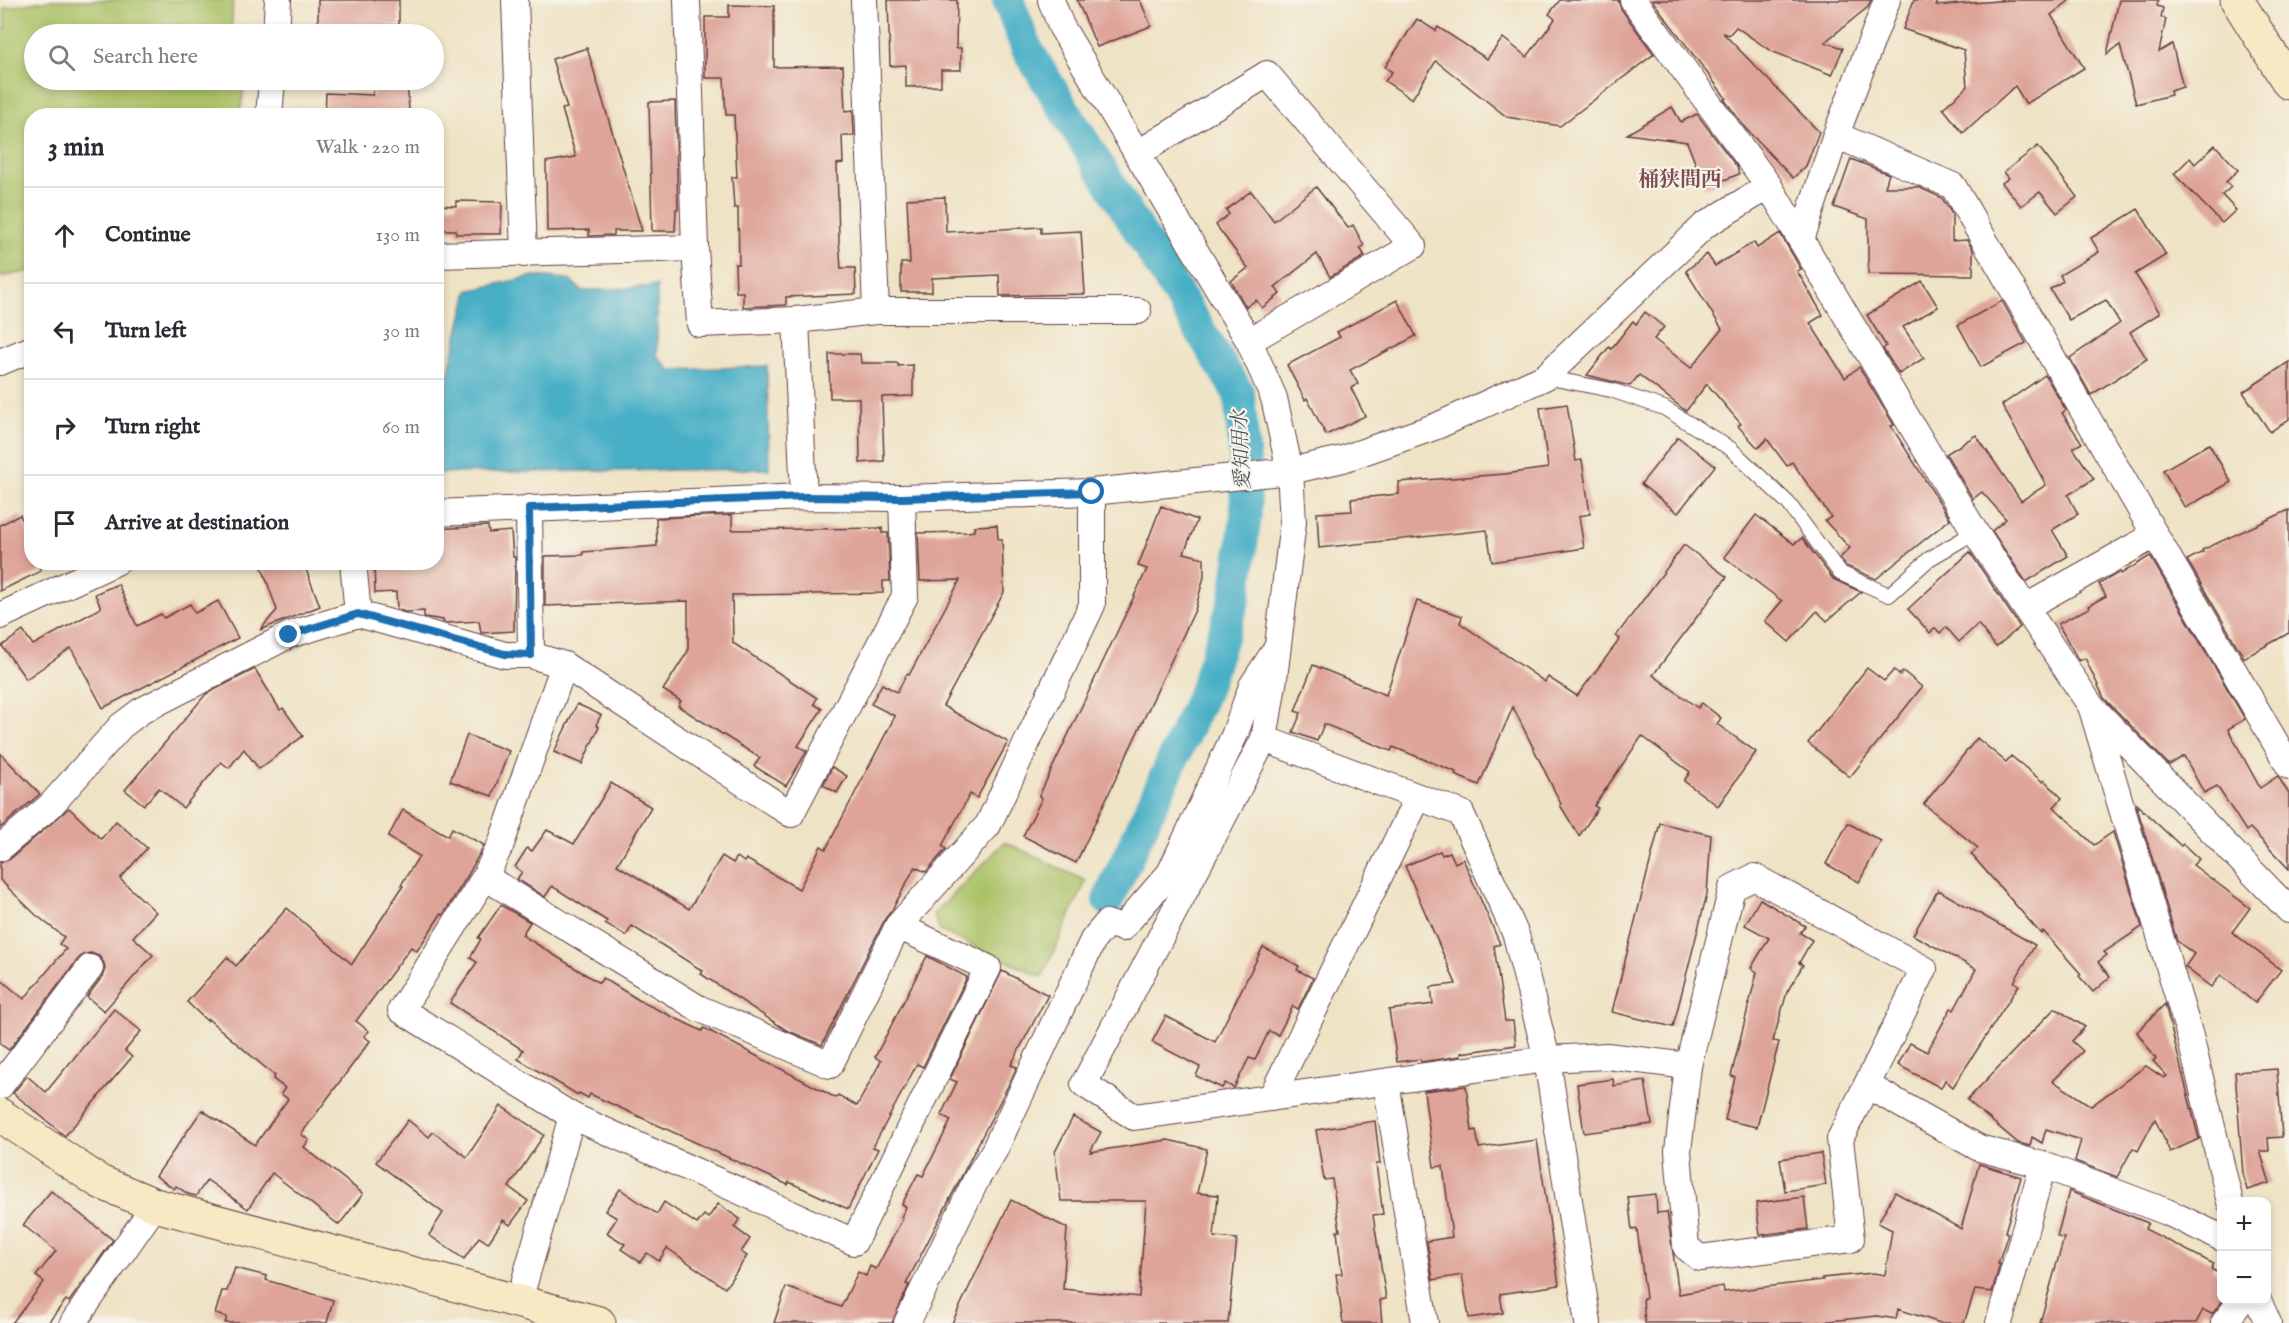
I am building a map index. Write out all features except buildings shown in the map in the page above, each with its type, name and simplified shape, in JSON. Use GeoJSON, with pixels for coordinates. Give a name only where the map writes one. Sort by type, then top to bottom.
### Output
{"type":"FeatureCollection","features":[{"type":"Feature","properties":{"kind":"street"},"geometry":{"type":"LineString","coordinates":[[277,24],[278,0]]}},
{"type":"Feature","properties":{"kind":"street"},"geometry":{"type":"LineString","coordinates":[[515,0],[524,254]]}},
{"type":"Feature","properties":{"kind":"street"},"geometry":{"type":"LineString","coordinates":[[687,0],[694,248],[700,324],[796,320],[876,311],[1138,310]]}},
{"type":"Feature","properties":{"kind":"street"},"geometry":{"type":"LineString","coordinates":[[864,0],[876,311]]}},
{"type":"Feature","properties":{"kind":"street"},"geometry":{"type":"LineString","coordinates":[[1051,0],[1061,26],[1249,341],[1275,398],[1282,471],[1293,522],[1279,645],[1264,739],[1084,1084],[1134,1117],[1547,1059],[1607,1056],[1689,1066]]}},
{"type":"Feature","properties":{"kind":"street"},"geometry":{"type":"LineString","coordinates":[[1633,0],[1769,186],[1975,532],[2091,706],[2289,910]]}},
{"type":"Feature","properties":{"kind":"street"},"geometry":{"type":"LineString","coordinates":[[1801,240],[1836,135],[1887,0]]}},
{"type":"Feature","properties":{"kind":"street"},"geometry":{"type":"LineString","coordinates":[[2237,0],[2289,83]]}},
{"type":"Feature","properties":{"kind":"street"},"geometry":{"type":"LineString","coordinates":[[1137,154],[1267,74],[1413,246],[1249,341]]}},
{"type":"Feature","properties":{"kind":"street"},"geometry":{"type":"LineString","coordinates":[[270,108],[271,90]]}},
{"type":"Feature","properties":{"kind":"street"},"geometry":{"type":"LineString","coordinates":[[1836,135],[1953,186],[2289,766]]}},
{"type":"Feature","properties":{"kind":"street"},"geometry":{"type":"LineString","coordinates":[[444,513],[804,497],[902,498],[1092,492],[1282,471],[1343,459],[1437,426],[1545,377],[1705,225],[1769,186]]}},
{"type":"Feature","properties":{"kind":"street"},"geometry":{"type":"LineString","coordinates":[[444,255],[694,248]]}},
{"type":"Feature","properties":{"kind":"street"},"geometry":{"type":"LineString","coordinates":[[796,320],[804,497]]}},
{"type":"Feature","properties":{"kind":"street"},"geometry":{"type":"LineString","coordinates":[[0,362],[24,353]]}},
{"type":"Feature","properties":{"kind":"street"},"geometry":{"type":"LineString","coordinates":[[484,877],[698,1008],[830,1065],[898,926],[988,825],[1092,605],[1092,492]]}},
{"type":"Feature","properties":{"kind":"street"},"geometry":{"type":"LineString","coordinates":[[0,848],[50,806],[121,726],[141,711],[289,635],[358,614],[505,654],[531,655],[564,665],[791,814],[905,596],[902,498]]}},
{"type":"Feature","properties":{"kind":"street"},"geometry":{"type":"LineString","coordinates":[[529,508],[531,655]]}},
{"type":"Feature","properties":{"kind":"street"},"geometry":{"type":"LineString","coordinates":[[2026,607],[2155,534]]}},
{"type":"Feature","properties":{"kind":"street"},"geometry":{"type":"LineString","coordinates":[[0,616],[99,570]]}},
{"type":"Feature","properties":{"kind":"street"},"geometry":{"type":"LineString","coordinates":[[354,570],[358,614]]}},
{"type":"Feature","properties":{"kind":"street"},"geometry":{"type":"LineString","coordinates":[[907,1323],[977,1178],[994,1151],[1094,940],[1107,923],[1122,928],[1170,873],[1234,736],[1252,687],[1279,645]]}},
{"type":"Feature","properties":{"kind":"street"},"geometry":{"type":"LineString","coordinates":[[564,665],[501,844],[484,877],[400,1010],[572,1116],[854,1242],[988,968],[898,926]]}},
{"type":"Feature","properties":{"kind":"street"},"geometry":{"type":"LineString","coordinates":[[2091,706],[2190,1036],[2228,1197]]}},
{"type":"Feature","properties":{"kind":"street"},"geometry":{"type":"LineString","coordinates":[[1264,739],[1461,813],[1516,935],[1547,1059],[1588,1323]]}},
{"type":"Feature","properties":{"kind":"street"},"geometry":{"type":"LineString","coordinates":[[1271,1098],[1418,796]]}},
{"type":"Feature","properties":{"kind":"street"},"geometry":{"type":"LineString","coordinates":[[1754,877],[1924,969],[1868,1086],[1840,1139],[1851,1239],[1700,1258],[1686,1247],[1678,1151],[1689,1066],[1732,888],[1754,877]]}},
{"type":"Feature","properties":{"kind":"street"},"geometry":{"type":"LineString","coordinates":[[0,1086],[90,968]]}},
{"type":"Feature","properties":{"kind":"street"},"geometry":{"type":"LineString","coordinates":[[1386,1082],[1425,1323]]}},
{"type":"Feature","properties":{"kind":"street"},"geometry":{"type":"LineString","coordinates":[[1868,1086],[1979,1148],[2043,1164],[2167,1212],[2217,1236]]}},
{"type":"Feature","properties":{"kind":"street"},"geometry":{"type":"LineString","coordinates":[[0,1115],[100,1182],[155,1205],[599,1323]]}},
{"type":"Feature","properties":{"kind":"street"},"geometry":{"type":"LineString","coordinates":[[519,1301],[572,1116]]}},
{"type":"Feature","properties":{"kind":"street"},"geometry":{"type":"LineString","coordinates":[[1999,1323],[2043,1164]]}},
{"type":"Feature","properties":{"kind":"street"},"geometry":{"type":"LineString","coordinates":[[73,1323],[155,1205]]}},
{"type":"Feature","properties":{"kind":"street"},"geometry":{"type":"LineString","coordinates":[[2224,1323],[2238,1305]]}},
{"type":"Feature","properties":{"kind":"street"},"geometry":{"type":"LineString","coordinates":[[2260,1305],[2268,1323]]}},
{"type":"Feature","properties":{"kind":"lane"},"geometry":{"type":"LineString","coordinates":[[1545,377],[1611,390],[1665,408],[1731,449],[1788,503],[1840,573],[1889,595],[1929,559],[1975,532]]}},
{"type":"Feature","properties":{"kind":"green space"},"geometry":{"type":"Polygon","coordinates":[[[48,0],[233,0],[232,24],[24,24],[24,90],[244,90],[241,108],[24,108],[24,272],[0,277],[0,30],[5,29],[4,8],[48,0]]]}},
{"type":"Feature","properties":{"kind":"green space"},"geometry":{"type":"Polygon","coordinates":[[[1005,842],[1086,881],[1042,977],[940,931],[933,915],[1005,842]]]}},
{"type":"Feature","properties":{"kind":"water"},"geometry":{"type":"Polygon","coordinates":[[[534,276],[568,279],[583,291],[657,286],[657,356],[670,370],[767,366],[769,469],[444,473],[444,391],[468,291],[534,276]]]}},
{"type":"Feature","properties":{"kind":"waterway","name":"愛知用水"},"geometry":{"type":"LineString","coordinates":[[1008,0],[1027,49],[1239,394],[1245,462],[1246,515],[1235,598],[1204,692],[1108,900]]}},
{"type":"Feature","properties":{"kind":"district","name":"桶狭間西"},"geometry":{"type":"Point","coordinates":[1680,180]}},
{"type":"Feature","properties":{"kind":"route"},"geometry":{"type":"LineString","coordinates":[[289,635],[358,614],[505,654],[531,655],[529,508],[804,497],[902,498],[1092,492]]}}]}
